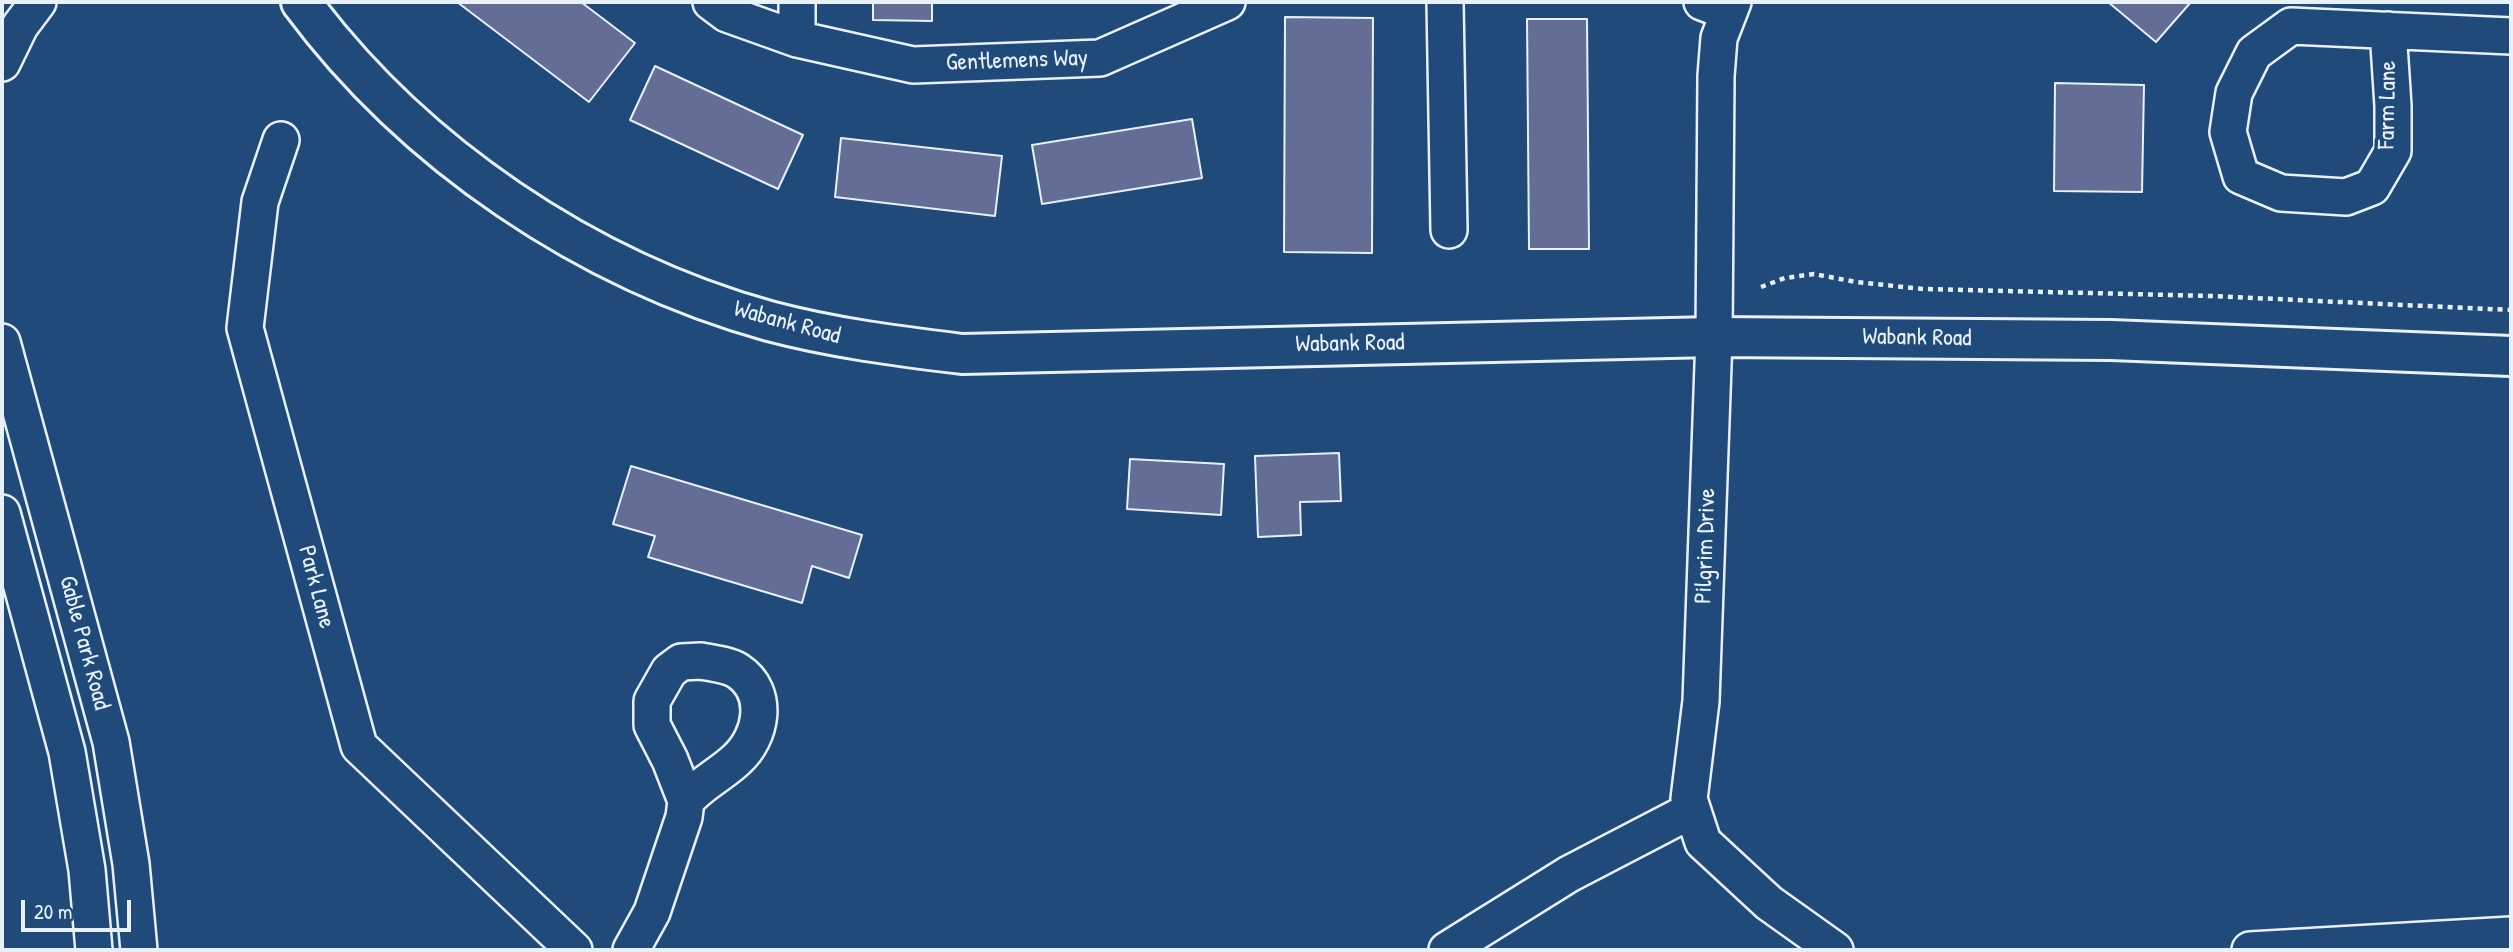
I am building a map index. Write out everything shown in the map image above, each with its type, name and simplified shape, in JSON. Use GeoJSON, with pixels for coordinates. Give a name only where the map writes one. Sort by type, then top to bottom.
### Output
{"type":"FeatureCollection","features":[{"type":"Feature","properties":{"kind":"street"},"geometry":{"type":"LineString","coordinates":[[2,63],[20,26],[38,2]]}},
{"type":"Feature","properties":{"kind":"street","name":"Wabank Road"},"geometry":{"type":"LineString","coordinates":[[301,2],[363,76],[407,120],[532,214],[614,261],[695,297],[769,321],[866,343],[962,354],[1714,337],[2111,340],[2511,356]]}},
{"type":"Feature","properties":{"kind":"street","name":"Gentlemens Way"},"geometry":{"type":"LineString","coordinates":[[711,2],[727,14],[797,39],[913,65],[1100,58],[1227,2]]}},
{"type":"Feature","properties":{"kind":"street"},"geometry":{"type":"LineString","coordinates":[[797,2],[797,39]]}},
{"type":"Feature","properties":{"kind":"street"},"geometry":{"type":"LineString","coordinates":[[1445,2],[1450,230]]}},
{"type":"Feature","properties":{"kind":"street","name":"Pilgrim Drive"},"geometry":{"type":"LineString","coordinates":[[1721,5],[1716,76],[1714,337],[1701,701],[1689,799],[1703,842],[1769,903],[1835,950]]}},
{"type":"Feature","properties":{"kind":"street","name":"Farm Lane"},"geometry":{"type":"LineString","coordinates":[[2388,30],[2393,151],[2372,187],[2346,197],[2281,192],[2241,176],[2228,132],[2234,93],[2254,54],[2291,26],[2388,30],[2511,36]]}},
{"type":"Feature","properties":{"kind":"street","name":"Park Lane"},"geometry":{"type":"LineString","coordinates":[[281,140],[260,202],[245,328],[359,746],[573,950]]}},
{"type":"Feature","properties":{"kind":"street","name":"Gable Park Road"},"geometry":{"type":"LineString","coordinates":[[2,342],[111,742],[131,864],[139,950]]}},
{"type":"Feature","properties":{"kind":"street","name":"Gable Park Road"},"geometry":{"type":"LineString","coordinates":[[2,513],[67,752],[87,870],[93,950]]}},
{"type":"Feature","properties":{"kind":"street"},"geometry":{"type":"LineString","coordinates":[[631,950],[652,912],[684,817],[686,801]]}},
{"type":"Feature","properties":{"kind":"street"},"geometry":{"type":"LineString","coordinates":[[1447,950],[1569,874],[1692,810]]}},
{"type":"Feature","properties":{"kind":"street"},"geometry":{"type":"LineString","coordinates":[[2250,950],[2511,935]]}},
{"type":"Feature","properties":{"kind":"path"},"geometry":{"type":"LineString","coordinates":[[1761,287],[1785,278],[1814,274],[1856,282],[1923,289],[2212,296],[2511,310]]}},
{"type":"Feature","properties":{"kind":"building"},"geometry":{"type":"Polygon","coordinates":[[[457,2],[581,2],[635,43],[589,102],[457,2]]]}},
{"type":"Feature","properties":{"kind":"building"},"geometry":{"type":"Polygon","coordinates":[[[873,2],[932,2],[932,21],[873,20],[873,2]]]}},
{"type":"Feature","properties":{"kind":"building"},"geometry":{"type":"Polygon","coordinates":[[[2108,2],[2191,2],[2156,42],[2108,2]]]}},
{"type":"Feature","properties":{"kind":"building"},"geometry":{"type":"Polygon","coordinates":[[[1285,17],[1373,18],[1372,253],[1284,252],[1285,17]]]}},
{"type":"Feature","properties":{"kind":"building"},"geometry":{"type":"Polygon","coordinates":[[[1527,19],[1587,19],[1589,249],[1529,249],[1527,19]]]}},
{"type":"Feature","properties":{"kind":"building"},"geometry":{"type":"Polygon","coordinates":[[[655,66],[803,135],[778,189],[630,120],[655,66]]]}},
{"type":"Feature","properties":{"kind":"building"},"geometry":{"type":"Polygon","coordinates":[[[2055,83],[2144,85],[2142,192],[2054,191],[2055,83]]]}},
{"type":"Feature","properties":{"kind":"building"},"geometry":{"type":"Polygon","coordinates":[[[1192,119],[1202,178],[1042,204],[1032,145],[1192,119]]]}},
{"type":"Feature","properties":{"kind":"building"},"geometry":{"type":"Polygon","coordinates":[[[841,138],[1002,156],[995,216],[835,197],[841,138]]]}},
{"type":"Feature","properties":{"kind":"building"},"geometry":{"type":"Polygon","coordinates":[[[1339,453],[1341,501],[1300,502],[1301,535],[1258,537],[1255,456],[1339,453]]]}},
{"type":"Feature","properties":{"kind":"building"},"geometry":{"type":"Polygon","coordinates":[[[1130,459],[1224,464],[1221,515],[1127,509],[1130,459]]]}},
{"type":"Feature","properties":{"kind":"building"},"geometry":{"type":"Polygon","coordinates":[[[631,466],[862,535],[849,578],[812,566],[802,603],[648,557],[655,536],[613,524],[631,466]]]}}]}
